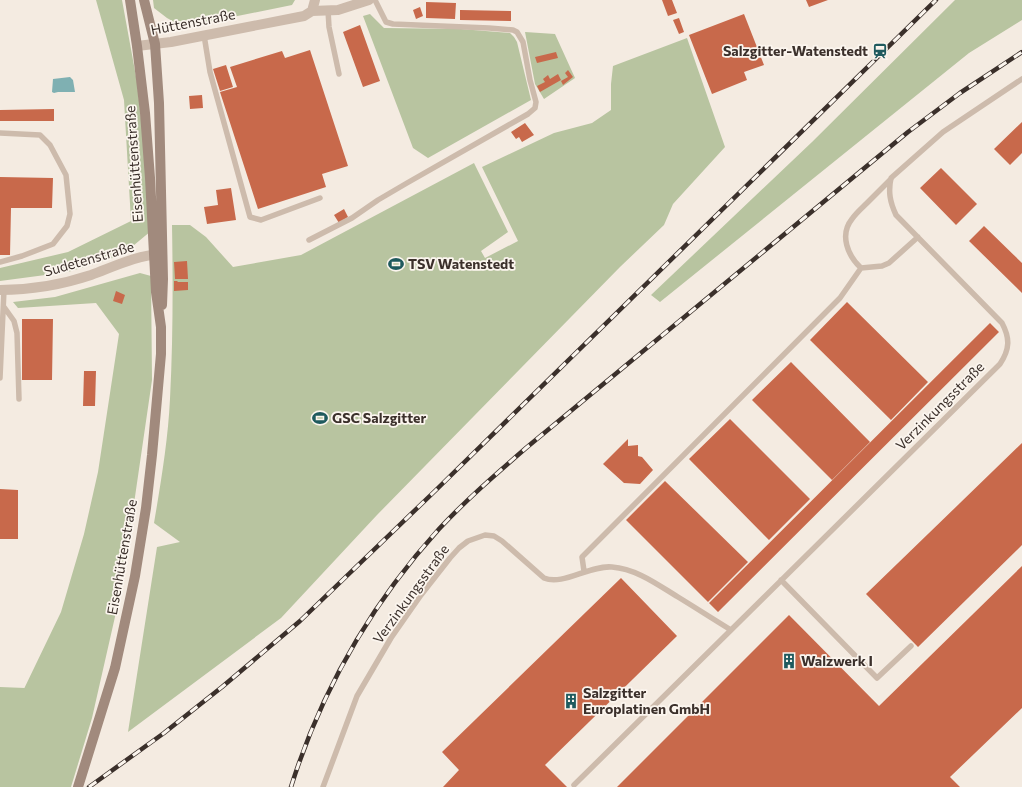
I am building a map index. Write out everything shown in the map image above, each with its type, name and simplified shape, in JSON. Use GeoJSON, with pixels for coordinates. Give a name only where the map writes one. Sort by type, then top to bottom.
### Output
{"type":"FeatureCollection","features":[{"type":"Feature","properties":{"kind":"street","name":"Eisenhüttenstraße"},"geometry":{"type":"LineString","coordinates":[[130,0],[145,113],[159,254]]}},
{"type":"Feature","properties":{"kind":"street","name":"Eisenhüttenstraße"},"geometry":{"type":"LineString","coordinates":[[78,787],[114,668],[135,576],[146,508],[161,354],[161,327],[156,292],[159,254],[159,103],[155,44],[144,0]]}},
{"type":"Feature","properties":{"kind":"street"},"geometry":{"type":"LineString","coordinates":[[312,11],[315,0]]}},
{"type":"Feature","properties":{"kind":"street","name":"Hüttenstraße"},"geometry":{"type":"LineString","coordinates":[[137,46],[155,44],[304,16],[312,11],[338,10],[369,0]]}},
{"type":"Feature","properties":{"kind":"street","name":"Sudetenstraße"},"geometry":{"type":"LineString","coordinates":[[2,290],[31,288],[65,283],[134,260],[159,254]]}},
{"type":"Feature","properties":{"kind":"lane"},"geometry":{"type":"LineString","coordinates":[[310,240],[352,218],[378,200],[528,114],[535,108],[536,102],[530,80],[523,42],[517,32],[513,30],[489,28],[393,24],[386,22],[375,0]]}},
{"type":"Feature","properties":{"kind":"lane"},"geometry":{"type":"LineString","coordinates":[[328,10],[329,26],[339,74]]}},
{"type":"Feature","properties":{"kind":"lane"},"geometry":{"type":"LineString","coordinates":[[204,35],[210,72],[250,217],[261,220],[320,198]]}},
{"type":"Feature","properties":{"kind":"lane"},"geometry":{"type":"LineString","coordinates":[[861,268],[854,261],[845,241],[846,230],[851,219],[891,178],[942,132],[1022,79]]}},
{"type":"Feature","properties":{"kind":"lane"},"geometry":{"type":"LineString","coordinates":[[0,133],[40,136],[50,145],[66,175],[70,214],[67,226],[53,244],[22,256],[0,262]]}},
{"type":"Feature","properties":{"kind":"lane","name":"Verzinkungsstraße"},"geometry":{"type":"LineString","coordinates":[[574,785],[1000,364],[1005,356],[1008,340],[1002,323],[896,215],[892,206],[889,189],[891,178]]}},
{"type":"Feature","properties":{"kind":"lane"},"geometry":{"type":"LineString","coordinates":[[584,571],[582,557],[840,298],[861,268],[882,266],[889,263],[918,237]]}},
{"type":"Feature","properties":{"kind":"lane"},"geometry":{"type":"LineString","coordinates":[[0,378],[4,307],[2,290]]}},
{"type":"Feature","properties":{"kind":"lane"},"geometry":{"type":"LineString","coordinates":[[4,307],[14,320],[17,333],[18,399]]}},
{"type":"Feature","properties":{"kind":"lane","name":"Verzinkungsstraße"},"geometry":{"type":"LineString","coordinates":[[323,787],[357,696],[391,638],[459,548],[476,537],[485,535],[494,536],[502,540],[544,578],[551,581],[559,580],[584,571],[611,567],[632,572],[651,580],[731,630]]}},
{"type":"Feature","properties":{"kind":"lane"},"geometry":{"type":"LineString","coordinates":[[780,580],[877,678],[911,646]]}},
{"type":"Feature","properties":{"kind":"green space"},"geometry":{"type":"Polygon","coordinates":[[[96,0],[122,0],[137,82],[150,202],[151,231],[122,255],[68,272],[0,281],[0,268],[68,252],[131,221],[124,100],[96,0]]]}},
{"type":"Feature","properties":{"kind":"green space"},"geometry":{"type":"Polygon","coordinates":[[[153,0],[295,0],[292,5],[183,27],[167,18],[154,8],[153,0]]]}},
{"type":"Feature","properties":{"kind":"green space"},"geometry":{"type":"Polygon","coordinates":[[[955,0],[1022,0],[1022,20],[969,53],[660,302],[651,295],[812,142],[955,0]]]}},
{"type":"Feature","properties":{"kind":"green space"},"geometry":{"type":"Polygon","coordinates":[[[370,14],[384,28],[461,29],[510,33],[517,42],[531,100],[428,158],[413,148],[363,16],[370,14]]]}},
{"type":"Feature","properties":{"kind":"green space"},"geometry":{"type":"Polygon","coordinates":[[[525,32],[555,34],[575,78],[544,99],[535,84],[525,32]]]}},
{"type":"Feature","properties":{"kind":"green space"},"geometry":{"type":"Polygon","coordinates":[[[687,38],[725,147],[673,204],[664,225],[620,267],[377,515],[281,618],[128,732],[157,547],[180,542],[154,523],[162,477],[170,399],[172,356],[172,225],[190,225],[206,237],[233,267],[301,255],[474,163],[508,232],[481,251],[485,258],[518,241],[482,167],[554,133],[592,123],[611,110],[613,66],[687,38]]]}},
{"type":"Feature","properties":{"kind":"green space"},"geometry":{"type":"Polygon","coordinates":[[[140,273],[151,276],[152,380],[122,586],[92,718],[71,787],[0,787],[0,687],[24,688],[61,612],[84,534],[98,472],[119,334],[96,303],[18,308],[13,302],[55,297],[140,273]]]}},
{"type":"Feature","properties":{"kind":"water"},"geometry":{"type":"Polygon","coordinates":[[[70,77],[73,80],[75,92],[52,92],[53,79],[70,77]]]}},
{"type":"Feature","properties":{"kind":"building"},"geometry":{"type":"Polygon","coordinates":[[[662,0],[672,0],[677,13],[668,16],[662,0]]]}},
{"type":"Feature","properties":{"kind":"building"},"geometry":{"type":"Polygon","coordinates":[[[806,0],[828,0],[809,7],[806,0]]]}},
{"type":"Feature","properties":{"kind":"building"},"geometry":{"type":"Polygon","coordinates":[[[426,2],[456,3],[455,19],[426,18],[426,2]]]}},
{"type":"Feature","properties":{"kind":"building"},"geometry":{"type":"Polygon","coordinates":[[[420,7],[423,16],[416,19],[413,10],[420,7]]]}},
{"type":"Feature","properties":{"kind":"building"},"geometry":{"type":"Polygon","coordinates":[[[460,10],[511,11],[511,21],[460,20],[460,10]]]}},
{"type":"Feature","properties":{"kind":"building"},"geometry":{"type":"Polygon","coordinates":[[[744,14],[764,65],[744,72],[747,80],[712,94],[689,35],[744,14]]]}},
{"type":"Feature","properties":{"kind":"building"},"geometry":{"type":"Polygon","coordinates":[[[679,18],[684,32],[679,34],[673,20],[679,18]]]}},
{"type":"Feature","properties":{"kind":"building"},"geometry":{"type":"Polygon","coordinates":[[[360,25],[380,81],[363,87],[343,32],[360,25]]]}},
{"type":"Feature","properties":{"kind":"building"},"geometry":{"type":"Polygon","coordinates":[[[310,50],[348,166],[322,174],[326,187],[258,209],[220,92],[237,87],[230,67],[282,51],[285,58],[310,50]]]}},
{"type":"Feature","properties":{"kind":"building"},"geometry":{"type":"Polygon","coordinates":[[[556,52],[558,58],[537,63],[535,57],[556,52]]]}},
{"type":"Feature","properties":{"kind":"building"},"geometry":{"type":"Polygon","coordinates":[[[226,65],[233,87],[220,91],[213,69],[226,65]]]}},
{"type":"Feature","properties":{"kind":"building"},"geometry":{"type":"Polygon","coordinates":[[[568,70],[573,77],[563,85],[561,81],[568,77],[565,73],[568,70]]]}},
{"type":"Feature","properties":{"kind":"building"},"geometry":{"type":"Polygon","coordinates":[[[558,74],[561,80],[540,92],[537,86],[545,82],[543,79],[548,75],[550,79],[558,74]]]}},
{"type":"Feature","properties":{"kind":"building"},"geometry":{"type":"Polygon","coordinates":[[[202,95],[203,108],[190,109],[189,96],[202,95]]]}},
{"type":"Feature","properties":{"kind":"building"},"geometry":{"type":"Polygon","coordinates":[[[54,109],[54,121],[0,121],[0,110],[54,109]]]}},
{"type":"Feature","properties":{"kind":"building"},"geometry":{"type":"Polygon","coordinates":[[[1022,122],[1022,153],[1010,165],[994,149],[1022,122]]]}},
{"type":"Feature","properties":{"kind":"building"},"geometry":{"type":"Polygon","coordinates":[[[525,123],[534,135],[522,142],[519,137],[516,139],[511,132],[525,123]]]}},
{"type":"Feature","properties":{"kind":"building"},"geometry":{"type":"Polygon","coordinates":[[[941,168],[977,204],[956,225],[920,188],[941,168]]]}},
{"type":"Feature","properties":{"kind":"building"},"geometry":{"type":"Polygon","coordinates":[[[0,177],[53,178],[52,208],[11,208],[10,255],[0,255],[0,177]]]}},
{"type":"Feature","properties":{"kind":"building"},"geometry":{"type":"Polygon","coordinates":[[[231,188],[236,220],[207,224],[204,207],[218,205],[216,190],[231,188]]]}},
{"type":"Feature","properties":{"kind":"building"},"geometry":{"type":"Polygon","coordinates":[[[344,209],[348,217],[339,223],[334,215],[344,209]]]}},
{"type":"Feature","properties":{"kind":"building"},"geometry":{"type":"Polygon","coordinates":[[[984,226],[1022,263],[1022,293],[969,241],[984,226]]]}},
{"type":"Feature","properties":{"kind":"building"},"geometry":{"type":"Polygon","coordinates":[[[187,261],[188,279],[175,279],[174,262],[187,261]]]}},
{"type":"Feature","properties":{"kind":"building"},"geometry":{"type":"Polygon","coordinates":[[[174,281],[188,282],[188,290],[174,291],[174,281]]]}},
{"type":"Feature","properties":{"kind":"building"},"geometry":{"type":"Polygon","coordinates":[[[116,291],[125,295],[122,304],[113,301],[116,291]]]}},
{"type":"Feature","properties":{"kind":"building"},"geometry":{"type":"Polygon","coordinates":[[[847,302],[928,382],[891,420],[810,340],[847,302]]]}},
{"type":"Feature","properties":{"kind":"building"},"geometry":{"type":"Polygon","coordinates":[[[22,319],[53,319],[52,380],[22,380],[22,319]]]}},
{"type":"Feature","properties":{"kind":"building"},"geometry":{"type":"Polygon","coordinates":[[[990,323],[999,332],[718,612],[709,603],[990,323]]]}},
{"type":"Feature","properties":{"kind":"building"},"geometry":{"type":"Polygon","coordinates":[[[791,362],[870,442],[832,480],[752,400],[791,362]]]}},
{"type":"Feature","properties":{"kind":"building"},"geometry":{"type":"Polygon","coordinates":[[[84,371],[96,371],[95,406],[83,406],[84,371]]]}},
{"type":"Feature","properties":{"kind":"building"},"geometry":{"type":"Polygon","coordinates":[[[730,419],[810,499],[769,540],[689,459],[730,419]]]}},
{"type":"Feature","properties":{"kind":"building"},"geometry":{"type":"Polygon","coordinates":[[[628,439],[628,446],[638,445],[638,456],[642,457],[653,470],[640,484],[624,483],[603,464],[628,439]]]}},
{"type":"Feature","properties":{"kind":"building"},"geometry":{"type":"Polygon","coordinates":[[[1022,443],[1022,545],[918,647],[866,594],[1022,443]]]}},
{"type":"Feature","properties":{"kind":"building"},"geometry":{"type":"Polygon","coordinates":[[[665,481],[748,562],[708,602],[626,520],[665,481]]]}},
{"type":"Feature","properties":{"kind":"building"},"geometry":{"type":"Polygon","coordinates":[[[0,489],[18,490],[18,539],[0,539],[0,489]]]}},
{"type":"Feature","properties":{"kind":"building","name":"Walzwerk I"},"geometry":{"type":"Polygon","coordinates":[[[1022,566],[1022,708],[950,777],[960,787],[617,787],[789,615],[879,706],[1022,566]]]}},
{"type":"Feature","properties":{"kind":"building","name":"Salzgitter Europlatinen GmbH"},"geometry":{"type":"Polygon","coordinates":[[[621,578],[677,636],[545,765],[567,787],[443,787],[459,770],[442,752],[621,578]]]}},
{"type":"Feature","properties":{"kind":"railway"},"geometry":{"type":"LineString","coordinates":[[89,787],[164,733],[222,687],[300,621],[436,490],[936,0]]}},
{"type":"Feature","properties":{"kind":"railway"},"geometry":{"type":"LineString","coordinates":[[291,787],[303,751],[317,717],[351,650],[392,587],[415,557],[449,518],[481,487],[526,448],[908,132],[960,93],[1022,52]]}},
{"type":"Feature","properties":{"kind":"place","name":"Salzgitter-Watenstedt"},"geometry":{"type":"Point","coordinates":[880,51]}},
{"type":"Feature","properties":{"kind":"place","name":"TSV Watenstedt"},"geometry":{"type":"Point","coordinates":[396,264]}},
{"type":"Feature","properties":{"kind":"place","name":"GSC Salzgitter"},"geometry":{"type":"Point","coordinates":[320,418]}},
{"type":"Feature","properties":{"kind":"place","name":"Walzwerk I"},"geometry":{"type":"Point","coordinates":[789,661]}},
{"type":"Feature","properties":{"kind":"place","name":"Salzgitter Europlatinen GmbH"},"geometry":{"type":"Point","coordinates":[571,701]}}]}
